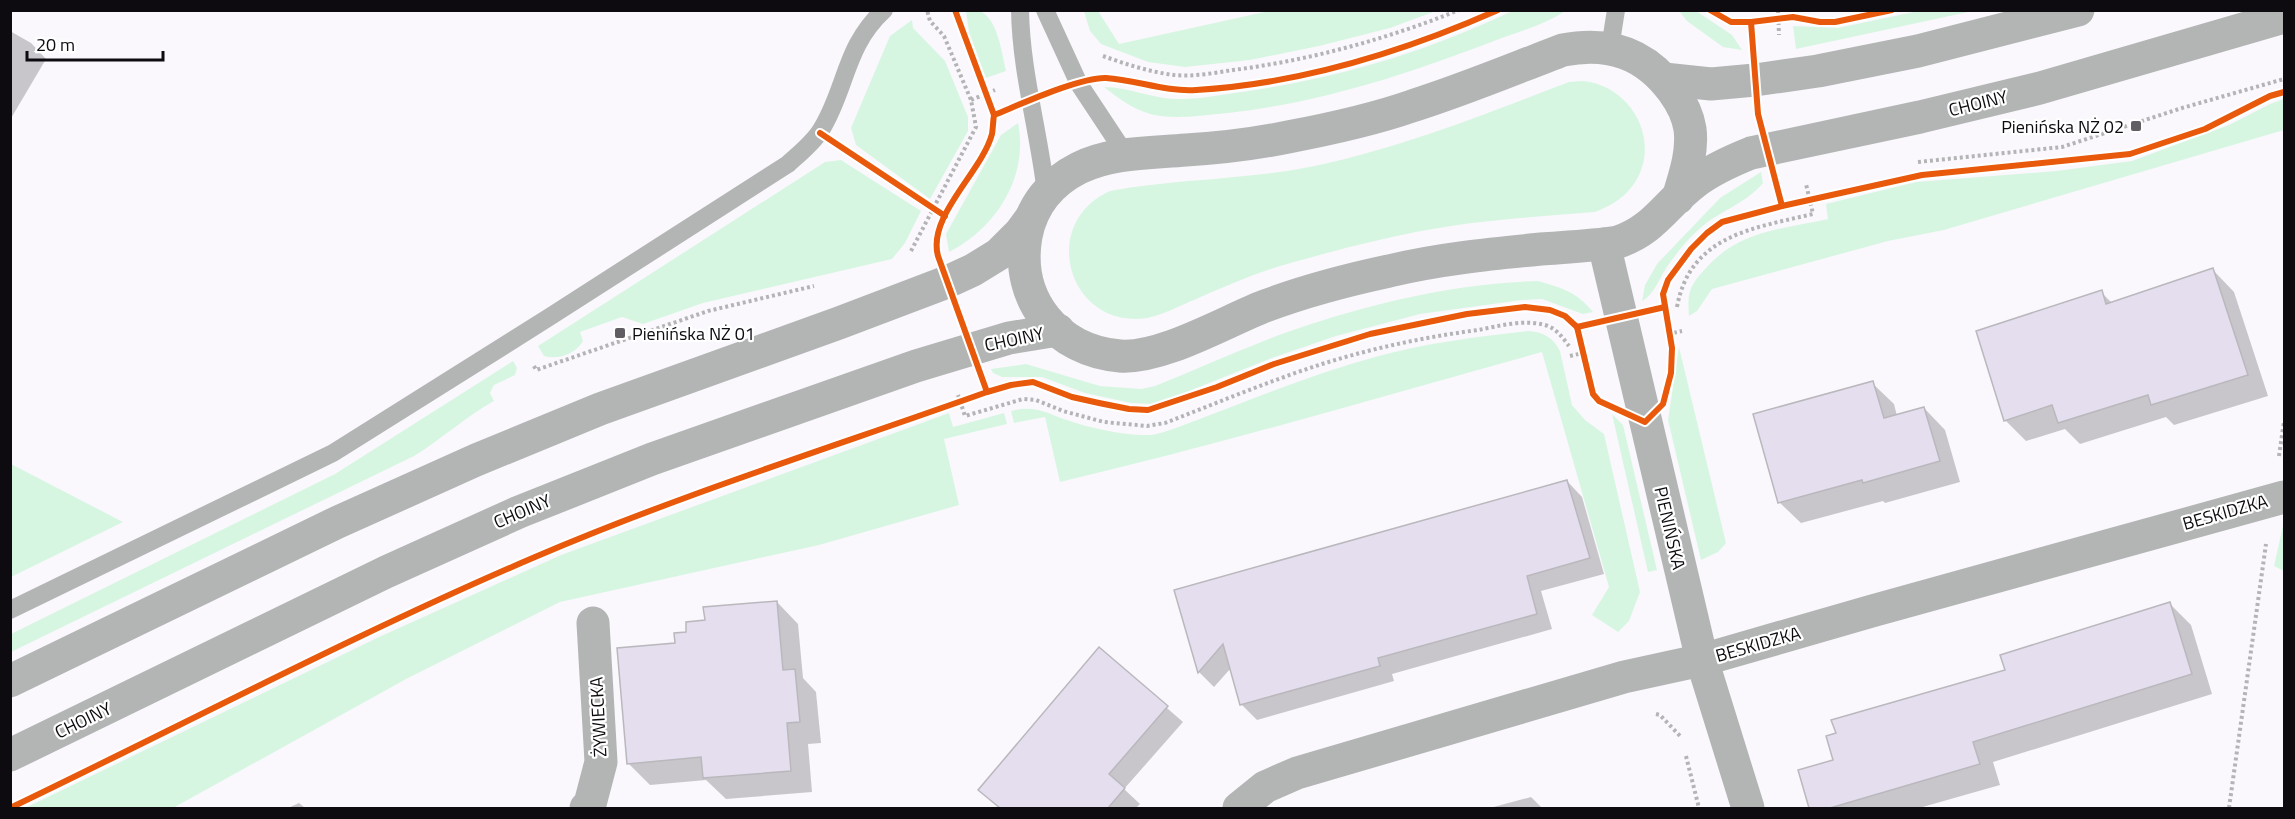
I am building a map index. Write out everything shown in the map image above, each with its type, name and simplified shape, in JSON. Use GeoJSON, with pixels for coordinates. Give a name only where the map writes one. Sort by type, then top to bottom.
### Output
{"type":"FeatureCollection","features":[{"type":"Feature","properties":{"kind":"street"},"geometry":{"type":"LineString","coordinates":[[1664,79],[1711,84],[1818,71],[1918,51],[2079,10]]}},
{"type":"Feature","properties":{"kind":"street","name":"CHOINY"},"geometry":{"type":"LineString","coordinates":[[1039,205],[1025,244],[1026,278],[1038,310],[1046,321],[1069,339],[1095,352],[1124,356],[1137,355],[1184,341],[1270,304],[1390,270],[1475,256],[1618,242],[1638,235],[1650,227],[1693,183],[1708,173],[1751,153],[2030,91],[2284,17]]}},
{"type":"Feature","properties":{"kind":"street"},"geometry":{"type":"LineString","coordinates":[[10,681],[338,522],[476,460],[600,409],[839,323],[973,270],[999,254],[1020,233],[1039,205],[1067,175],[1082,166],[1126,155],[1266,141],[1349,125],[1433,99],[1563,50],[1593,46],[1628,53],[1664,79],[1677,97],[1690,127],[1687,167],[1678,198]]}},
{"type":"Feature","properties":{"kind":"street","name":"PIENIŃSKA"},"geometry":{"type":"LineString","coordinates":[[1604,244],[1702,660],[1748,808]]}},
{"type":"Feature","properties":{"kind":"street","name":"CHOINY"},"geometry":{"type":"LineString","coordinates":[[10,755],[386,572],[519,512],[662,456],[916,366],[1009,338],[1058,330]]}},
{"type":"Feature","properties":{"kind":"street","name":"BESKIDZKA"},"geometry":{"type":"LineString","coordinates":[[1239,808],[1265,787],[1297,774],[1624,677],[1702,660],[2278,498]]}},
{"type":"Feature","properties":{"kind":"street","name":"ŻYWIECKA"},"geometry":{"type":"LineString","coordinates":[[586,808],[590,804],[601,762],[593,623]]}},
{"type":"Feature","properties":{"kind":"lane"},"geometry":{"type":"LineString","coordinates":[[10,610],[333,453],[788,164],[820,133],[834,104],[857,42],[873,20],[884,10]]}},
{"type":"Feature","properties":{"kind":"lane"},"geometry":{"type":"LineString","coordinates":[[1020,10],[1021,47],[1039,139],[1039,205]]}},
{"type":"Feature","properties":{"kind":"lane"},"geometry":{"type":"LineString","coordinates":[[1045,10],[1079,84],[1126,155]]}},
{"type":"Feature","properties":{"kind":"lane"},"geometry":{"type":"LineString","coordinates":[[1610,48],[1616,10]]}},
{"type":"Feature","properties":{"kind":"path"},"geometry":{"type":"LineString","coordinates":[[920,231],[936,209],[976,127],[971,100],[944,36],[930,21],[927,10]]}},
{"type":"Feature","properties":{"kind":"path"},"geometry":{"type":"LineString","coordinates":[[1068,60],[1091,52],[1162,73],[1182,75],[1211,73],[1297,60],[1392,35],[1460,10]]}},
{"type":"Feature","properties":{"kind":"path"},"geometry":{"type":"LineString","coordinates":[[1769,20],[1786,18]]}},
{"type":"Feature","properties":{"kind":"path"},"geometry":{"type":"LineString","coordinates":[[971,100],[1026,77]]}},
{"type":"Feature","properties":{"kind":"path"},"geometry":{"type":"LineString","coordinates":[[1912,163],[2062,147],[2284,79]]}},
{"type":"Feature","properties":{"kind":"path"},"geometry":{"type":"LineString","coordinates":[[981,84],[994,115],[1030,100]]}},
{"type":"Feature","properties":{"kind":"path"},"geometry":{"type":"LineString","coordinates":[[1806,184],[1816,182]]}},
{"type":"Feature","properties":{"kind":"path"},"geometry":{"type":"LineString","coordinates":[[1801,202],[1820,198]]}},
{"type":"Feature","properties":{"kind":"path"},"geometry":{"type":"LineString","coordinates":[[923,201],[936,209]]}},
{"type":"Feature","properties":{"kind":"path"},"geometry":{"type":"LineString","coordinates":[[1677,307],[1682,286],[1688,276],[1720,242],[1752,228],[1813,214]]}},
{"type":"Feature","properties":{"kind":"path"},"geometry":{"type":"LineString","coordinates":[[965,416],[1023,399],[1036,400],[1088,418],[1147,426],[1165,423],[1325,363],[1424,339],[1472,330],[1535,323],[1559,332],[1569,345]]}},
{"type":"Feature","properties":{"kind":"path"},"geometry":{"type":"LineString","coordinates":[[1668,325],[1671,341]]}},
{"type":"Feature","properties":{"kind":"path"},"geometry":{"type":"LineString","coordinates":[[1581,344],[1586,364]]}},
{"type":"Feature","properties":{"kind":"path"},"geometry":{"type":"LineString","coordinates":[[951,405],[969,399]]}},
{"type":"Feature","properties":{"kind":"path"},"geometry":{"type":"LineString","coordinates":[[2229,808],[2278,498],[2284,421]]}},
{"type":"Feature","properties":{"kind":"green space"},"geometry":{"type":"Polygon","coordinates":[[[1923,10],[1973,11],[1796,49],[1793,26],[1838,28],[1923,10]]]}},
{"type":"Feature","properties":{"kind":"green space"},"geometry":{"type":"Polygon","coordinates":[[[966,11],[980,11],[991,21],[998,38],[1006,71],[986,78],[969,32],[966,11]]]}},
{"type":"Feature","properties":{"kind":"green space"},"geometry":{"type":"Polygon","coordinates":[[[1084,11],[1098,11],[1119,44],[1269,11],[1436,11],[1390,28],[1319,46],[1250,60],[1185,67],[1148,62],[1101,44],[1090,31],[1084,11]]]}},
{"type":"Feature","properties":{"kind":"green space"},"geometry":{"type":"Polygon","coordinates":[[[1512,11],[1565,11],[1531,28],[1396,76],[1330,95],[1262,108],[1194,116],[1160,116],[1137,109],[1104,87],[1184,99],[1283,85],[1350,70],[1415,51],[1512,11]]]}},
{"type":"Feature","properties":{"kind":"green space"},"geometry":{"type":"Polygon","coordinates":[[[1679,11],[1696,11],[1732,35],[1742,50],[1723,47],[1687,21],[1679,11]]]}},
{"type":"Feature","properties":{"kind":"green space"},"geometry":{"type":"Polygon","coordinates":[[[912,20],[913,28],[945,61],[968,117],[968,131],[930,199],[856,145],[851,128],[890,36],[912,20]]]}},
{"type":"Feature","properties":{"kind":"green space"},"geometry":{"type":"Polygon","coordinates":[[[1582,81],[1600,85],[1616,94],[1629,106],[1639,121],[1644,137],[1645,155],[1640,172],[1630,189],[1614,203],[1595,212],[1430,229],[1369,242],[1263,272],[1165,313],[1147,318],[1120,317],[1098,308],[1082,292],[1072,271],[1069,249],[1074,226],[1087,206],[1110,191],[1304,168],[1405,142],[1569,82],[1582,81]]]}},
{"type":"Feature","properties":{"kind":"green space"},"geometry":{"type":"Polygon","coordinates":[[[2284,99],[2284,130],[1944,230],[1888,241],[1712,289],[1697,311],[1689,316],[1689,294],[1693,284],[1720,255],[1734,245],[1763,233],[1828,219],[1826,204],[1916,182],[2056,171],[2132,161],[2229,125],[2284,99]]]}},
{"type":"Feature","properties":{"kind":"green space"},"geometry":{"type":"Polygon","coordinates":[[[1018,123],[1020,143],[1018,163],[1005,199],[981,229],[966,242],[949,252],[946,234],[1001,135],[1018,123]]]}},
{"type":"Feature","properties":{"kind":"green space"},"geometry":{"type":"Polygon","coordinates":[[[841,160],[921,211],[905,243],[892,259],[703,303],[643,324],[622,317],[580,332],[583,341],[571,353],[555,357],[544,356],[538,346],[825,162],[841,160]]]}},
{"type":"Feature","properties":{"kind":"green space"},"geometry":{"type":"Polygon","coordinates":[[[1761,172],[1763,183],[1748,197],[1704,225],[1692,236],[1669,264],[1647,298],[1642,301],[1645,285],[1657,264],[1720,198],[1761,172]]]}},
{"type":"Feature","properties":{"kind":"green space"},"geometry":{"type":"Polygon","coordinates":[[[1538,281],[1568,292],[1581,300],[1593,312],[1583,314],[1542,299],[1420,314],[1336,336],[1151,404],[1131,403],[1085,393],[1042,377],[1002,377],[993,373],[991,369],[1026,364],[1100,386],[1141,389],[1155,386],[1279,335],[1373,306],[1472,286],[1538,281]]]}},
{"type":"Feature","properties":{"kind":"green space"},"geometry":{"type":"Polygon","coordinates":[[[1528,331],[1547,336],[1557,346],[1572,405],[1585,420],[1604,434],[1640,592],[1629,621],[1618,632],[1592,615],[1609,587],[1542,352],[1241,436],[1060,482],[1045,417],[1014,423],[1011,411],[1028,409],[1043,411],[1081,425],[1151,435],[1375,357],[1432,344],[1528,331]]]}},
{"type":"Feature","properties":{"kind":"green space"},"geometry":{"type":"Polygon","coordinates":[[[1679,347],[1726,543],[1718,552],[1701,560],[1668,420],[1679,347]]]}},
{"type":"Feature","properties":{"kind":"green space"},"geometry":{"type":"Polygon","coordinates":[[[513,361],[517,368],[515,375],[494,385],[490,393],[494,401],[414,456],[11,652],[11,634],[335,474],[513,361]]]}},
{"type":"Feature","properties":{"kind":"green space"},"geometry":{"type":"Polygon","coordinates":[[[949,413],[953,427],[1004,413],[1007,424],[944,439],[959,505],[819,545],[560,602],[408,678],[173,808],[25,808],[379,637],[561,555],[949,413]]]}},
{"type":"Feature","properties":{"kind":"green space"},"geometry":{"type":"Polygon","coordinates":[[[1612,414],[1623,425],[1657,570],[1648,572],[1612,414]]]}},
{"type":"Feature","properties":{"kind":"green space"},"geometry":{"type":"Polygon","coordinates":[[[11,464],[123,522],[11,577],[11,464]]]}},
{"type":"Feature","properties":{"kind":"green space"},"geometry":{"type":"Polygon","coordinates":[[[2284,521],[2284,571],[2274,566],[2284,521]]]}},
{"type":"Feature","properties":{"kind":"building"},"geometry":{"type":"Polygon","coordinates":[[[2213,268],[2248,375],[2151,405],[2148,395],[2058,423],[2052,405],[2004,421],[1976,331],[2102,290],[2106,304],[2213,268]]]}},
{"type":"Feature","properties":{"kind":"building"},"geometry":{"type":"Polygon","coordinates":[[[1873,381],[1884,418],[1924,407],[1940,461],[1863,483],[1862,480],[1778,503],[1753,414],[1873,381]]]}},
{"type":"Feature","properties":{"kind":"building"},"geometry":{"type":"Polygon","coordinates":[[[1567,480],[1590,558],[1527,576],[1537,614],[1378,658],[1380,666],[1240,705],[1223,644],[1198,673],[1174,590],[1567,480]]]}},
{"type":"Feature","properties":{"kind":"building"},"geometry":{"type":"Polygon","coordinates":[[[777,601],[783,670],[795,669],[800,722],[787,723],[791,771],[703,778],[701,757],[627,764],[617,648],[675,643],[674,633],[686,632],[686,622],[705,620],[703,607],[777,601]]]}},
{"type":"Feature","properties":{"kind":"building"},"geometry":{"type":"Polygon","coordinates":[[[2170,602],[2192,674],[1973,742],[1980,764],[1830,808],[1809,808],[1798,770],[1833,760],[1826,736],[1836,733],[1831,720],[2005,670],[2000,655],[2170,602]]]}},
{"type":"Feature","properties":{"kind":"building"},"geometry":{"type":"Polygon","coordinates":[[[1099,647],[1168,706],[1109,774],[1125,788],[1108,808],[1000,808],[978,790],[1099,647]]]}},
{"type":"Feature","properties":{"kind":"cycle path"},"geometry":{"type":"LineString","coordinates":[[955,10],[994,115]]}},
{"type":"Feature","properties":{"kind":"cycle path"},"geometry":{"type":"LineString","coordinates":[[1498,10],[1388,52],[1350,64],[1274,81],[1235,87],[1185,90],[1117,79],[1095,79],[1050,92],[994,115],[992,134],[986,149],[940,225],[937,241],[938,256],[987,392],[1033,382],[1072,397],[1129,409],[1148,410],[1217,387],[1274,364],[1370,334],[1467,314],[1525,307],[1550,310],[1565,316],[1577,327],[1593,394],[1599,401],[1645,422],[1663,404],[1671,373],[1672,348],[1663,294],[1668,280],[1691,249],[1722,222],[1782,206],[1758,114],[1751,22],[1731,22],[1710,10]]}},
{"type":"Feature","properties":{"kind":"cycle path"},"geometry":{"type":"LineString","coordinates":[[1751,22],[1793,17],[1835,22],[1892,10]]}},
{"type":"Feature","properties":{"kind":"cycle path"},"geometry":{"type":"LineString","coordinates":[[1782,206],[1922,175],[2130,154],[2205,129],[2270,96],[2284,92]]}},
{"type":"Feature","properties":{"kind":"cycle path"},"geometry":{"type":"LineString","coordinates":[[820,133],[945,216]]}},
{"type":"Feature","properties":{"kind":"cycle path"},"geometry":{"type":"LineString","coordinates":[[1577,327],[1665,307]]}},
{"type":"Feature","properties":{"kind":"cycle path"},"geometry":{"type":"LineString","coordinates":[[10,808],[402,616],[535,557],[703,491],[987,392]]}},
{"type":"Feature","properties":{"kind":"place","name":"Pienińska NŻ 02"},"geometry":{"type":"Point","coordinates":[2136,126]}},
{"type":"Feature","properties":{"kind":"place","name":"Pienińska NŻ 01"},"geometry":{"type":"Point","coordinates":[620,333]}}]}
